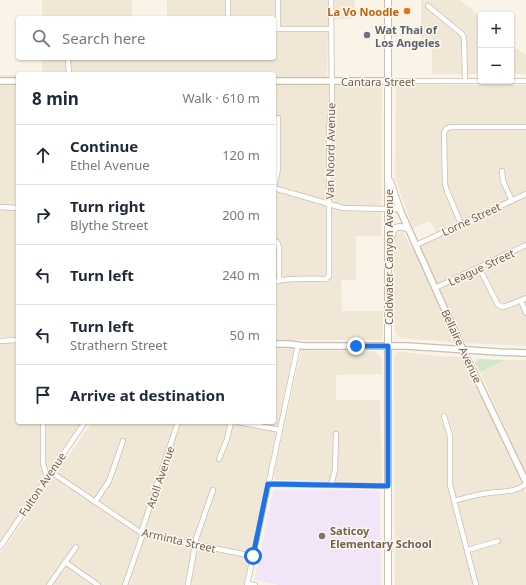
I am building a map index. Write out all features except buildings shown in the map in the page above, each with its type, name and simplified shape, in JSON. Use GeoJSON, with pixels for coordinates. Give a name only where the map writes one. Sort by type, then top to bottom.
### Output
{"type":"FeatureCollection","features":[{"type":"Feature","properties":{"kind":"main road","name":"Coldwater Canyon Avenue"},"geometry":{"type":"LineString","coordinates":[[388,0],[388,585]]}},
{"type":"Feature","properties":{"kind":"main road"},"geometry":{"type":"LineString","coordinates":[[388,176],[400,210]]}},
{"type":"Feature","properties":{"kind":"main road"},"geometry":{"type":"LineString","coordinates":[[388,248],[393,230],[398,226],[406,228]]}},
{"type":"Feature","properties":{"kind":"street"},"geometry":{"type":"LineString","coordinates":[[228,0],[228,16]]}},
{"type":"Feature","properties":{"kind":"street"},"geometry":{"type":"LineString","coordinates":[[278,0],[276,29],[331,29]]}},
{"type":"Feature","properties":{"kind":"street","name":"Van Noord Avenue"},"geometry":{"type":"LineString","coordinates":[[276,281],[328,278],[329,129],[332,103],[331,0]]}},
{"type":"Feature","properties":{"kind":"street"},"geometry":{"type":"LineString","coordinates":[[428,6],[462,34],[464,38],[465,81]]}},
{"type":"Feature","properties":{"kind":"street"},"geometry":{"type":"LineString","coordinates":[[68,60],[69,72]]}},
{"type":"Feature","properties":{"kind":"street"},"geometry":{"type":"LineString","coordinates":[[0,81],[16,81]]}},
{"type":"Feature","properties":{"kind":"street","name":"Cantara Street"},"geometry":{"type":"LineString","coordinates":[[276,81],[478,81]]}},
{"type":"Feature","properties":{"kind":"street"},"geometry":{"type":"LineString","coordinates":[[514,81],[526,81]]}},
{"type":"Feature","properties":{"kind":"street"},"geometry":{"type":"LineString","coordinates":[[276,178],[278,169],[278,118]]}},
{"type":"Feature","properties":{"kind":"street"},"geometry":{"type":"LineString","coordinates":[[461,224],[445,184],[444,133],[446,129],[450,127],[526,127]]}},
{"type":"Feature","properties":{"kind":"street"},"geometry":{"type":"LineString","coordinates":[[502,171],[503,181],[512,200]]}},
{"type":"Feature","properties":{"kind":"street"},"geometry":{"type":"LineString","coordinates":[[276,189],[350,209],[394,208],[400,210]]}},
{"type":"Feature","properties":{"kind":"street","name":"Lorne Street"},"geometry":{"type":"LineString","coordinates":[[416,245],[526,194]]}},
{"type":"Feature","properties":{"kind":"street"},"geometry":{"type":"LineString","coordinates":[[0,208],[16,208]]}},
{"type":"Feature","properties":{"kind":"street"},"geometry":{"type":"LineString","coordinates":[[388,209],[397,211],[412,241],[416,245]]}},
{"type":"Feature","properties":{"kind":"street","name":"Bellaire Avenue"},"geometry":{"type":"LineString","coordinates":[[400,210],[463,350],[526,483]]}},
{"type":"Feature","properties":{"kind":"street"},"geometry":{"type":"LineString","coordinates":[[276,244],[279,248],[276,281]]}},
{"type":"Feature","properties":{"kind":"street","name":"League Street"},"geometry":{"type":"LineString","coordinates":[[436,288],[526,245]]}},
{"type":"Feature","properties":{"kind":"street"},"geometry":{"type":"LineString","coordinates":[[479,267],[498,305],[504,307],[526,298]]}},
{"type":"Feature","properties":{"kind":"street"},"geometry":{"type":"LineString","coordinates":[[520,301],[526,313]]}},
{"type":"Feature","properties":{"kind":"street"},"geometry":{"type":"LineString","coordinates":[[0,340],[16,340]]}},
{"type":"Feature","properties":{"kind":"street"},"geometry":{"type":"LineString","coordinates":[[276,344],[304,346],[388,346],[526,353]]}},
{"type":"Feature","properties":{"kind":"street"},"geometry":{"type":"LineString","coordinates":[[255,585],[248,584],[253,556],[298,345]]}},
{"type":"Feature","properties":{"kind":"street"},"geometry":{"type":"LineString","coordinates":[[444,416],[450,436],[450,485],[476,585]]}},
{"type":"Feature","properties":{"kind":"street"},"geometry":{"type":"LineString","coordinates":[[43,424],[43,463],[47,478]]}},
{"type":"Feature","properties":{"kind":"street","name":"Fulton Avenue"},"geometry":{"type":"LineString","coordinates":[[0,547],[84,424]]}},
{"type":"Feature","properties":{"kind":"street","name":"Atoll Avenue"},"geometry":{"type":"LineString","coordinates":[[125,585],[177,424]]}},
{"type":"Feature","properties":{"kind":"street"},"geometry":{"type":"LineString","coordinates":[[219,459],[227,439],[231,424]]}},
{"type":"Feature","properties":{"kind":"street"},"geometry":{"type":"LineString","coordinates":[[248,424],[280,430]]}},
{"type":"Feature","properties":{"kind":"street"},"geometry":{"type":"LineString","coordinates":[[331,485],[335,470],[336,434]]}},
{"type":"Feature","properties":{"kind":"street"},"geometry":{"type":"LineString","coordinates":[[95,502],[109,480],[123,441]]}},
{"type":"Feature","properties":{"kind":"street","name":"Arminta Street"},"geometry":{"type":"LineString","coordinates":[[51,472],[142,534],[196,546],[253,556]]}},
{"type":"Feature","properties":{"kind":"street"},"geometry":{"type":"LineString","coordinates":[[454,501],[484,493],[509,491],[522,488],[526,483]]}},
{"type":"Feature","properties":{"kind":"street"},"geometry":{"type":"LineString","coordinates":[[268,484],[388,486]]}},
{"type":"Feature","properties":{"kind":"street"},"geometry":{"type":"LineString","coordinates":[[188,585],[196,539],[214,490]]}},
{"type":"Feature","properties":{"kind":"street"},"geometry":{"type":"LineString","coordinates":[[468,550],[498,541]]}},
{"type":"Feature","properties":{"kind":"street"},"geometry":{"type":"LineString","coordinates":[[49,585],[76,547]]}},
{"type":"Feature","properties":{"kind":"street"},"geometry":{"type":"LineString","coordinates":[[65,562],[98,585]]}},
{"type":"Feature","properties":{"kind":"shaded area"},"geometry":{"type":"Polygon","coordinates":[[[42,0],[132,0],[132,16],[42,16],[42,0]]]}},
{"type":"Feature","properties":{"kind":"shaded area"},"geometry":{"type":"Polygon","coordinates":[[[167,0],[355,0],[354,19],[328,20],[327,84],[378,84],[382,87],[381,236],[356,236],[356,280],[341,280],[342,311],[383,311],[383,340],[276,340],[276,72],[42,72],[42,60],[276,60],[276,16],[167,16],[167,0]]]}},
{"type":"Feature","properties":{"kind":"shaded area"},"geometry":{"type":"Polygon","coordinates":[[[421,0],[460,0],[478,15],[478,74],[432,74],[432,44],[421,43],[421,0]]]}},
{"type":"Feature","properties":{"kind":"shaded area"},"geometry":{"type":"Polygon","coordinates":[[[514,49],[518,49],[526,55],[526,74],[514,74],[514,49]]]}},
{"type":"Feature","properties":{"kind":"shaded area"},"geometry":{"type":"Polygon","coordinates":[[[0,75],[16,75],[16,337],[0,337],[0,75]]]}},
{"type":"Feature","properties":{"kind":"shaded area"},"geometry":{"type":"Polygon","coordinates":[[[396,84],[526,85],[526,346],[400,338],[395,333],[393,247],[395,237],[398,233],[403,231],[412,249],[438,237],[430,221],[413,228],[395,179],[396,84]]]}},
{"type":"Feature","properties":{"kind":"shaded area"},"geometry":{"type":"Polygon","coordinates":[[[0,343],[16,343],[16,424],[80,424],[0,542],[0,343]]]}},
{"type":"Feature","properties":{"kind":"shaded area"},"geometry":{"type":"Polygon","coordinates":[[[294,348],[244,585],[0,585],[0,554],[91,424],[276,424],[276,349],[294,348]]]}},
{"type":"Feature","properties":{"kind":"shaded area"},"geometry":{"type":"Polygon","coordinates":[[[301,350],[374,351],[381,357],[382,374],[336,375],[336,400],[380,400],[382,482],[275,480],[274,474],[301,350]]]}},
{"type":"Feature","properties":{"kind":"shaded area"},"geometry":{"type":"Polygon","coordinates":[[[398,351],[435,356],[463,357],[526,493],[526,585],[479,585],[478,583],[469,585],[395,585],[394,356],[398,351]]]}},
{"type":"Feature","properties":{"kind":"shaded area"},"geometry":{"type":"Polygon","coordinates":[[[505,360],[526,360],[526,474],[480,372],[505,360]]]}},
{"type":"Feature","properties":{"kind":"shaded area","name":"Saticoy Elementary School"},"geometry":{"type":"Polygon","coordinates":[[[377,490],[380,493],[381,585],[279,585],[256,580],[255,578],[273,491],[377,490]]]}},
{"type":"Feature","properties":{"kind":"green space"},"geometry":{"type":"Polygon","coordinates":[[[478,359],[505,360],[480,372],[475,363],[478,359]]]}},
{"type":"Feature","properties":{"kind":"place","name":"La Vo Noodle"},"geometry":{"type":"Point","coordinates":[407,11]}},
{"type":"Feature","properties":{"kind":"place","name":"Wat Thai of Los Angeles"},"geometry":{"type":"Point","coordinates":[367,35]}},
{"type":"Feature","properties":{"kind":"place","name":"Saticoy Elementary School"},"geometry":{"type":"Point","coordinates":[322,536]}},
{"type":"Feature","properties":{"kind":"route"},"geometry":{"type":"LineString","coordinates":[[253,556],[268,484],[388,486],[388,346],[356,346]]}}]}
